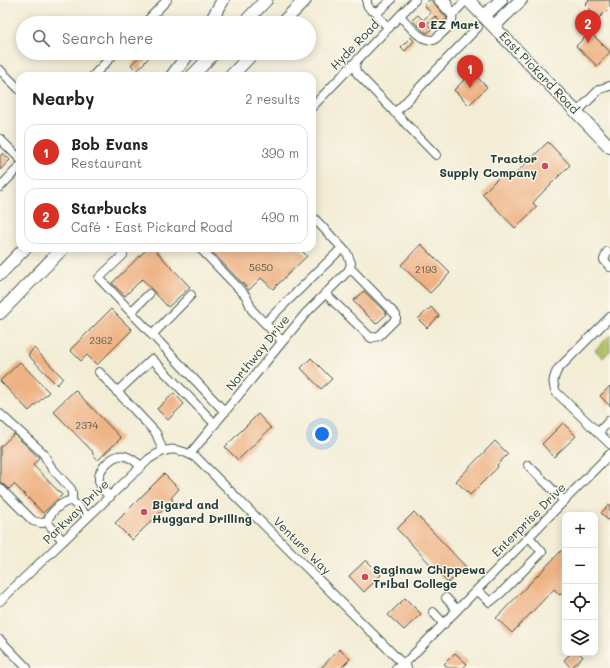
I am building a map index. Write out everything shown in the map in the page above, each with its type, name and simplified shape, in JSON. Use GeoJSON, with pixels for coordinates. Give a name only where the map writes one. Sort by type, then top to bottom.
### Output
{"type":"FeatureCollection","features":[{"type":"Feature","properties":{"kind":"highway"},"geometry":{"type":"LineString","coordinates":[[214,16],[224,0]]}},
{"type":"Feature","properties":{"kind":"highway"},"geometry":{"type":"LineString","coordinates":[[251,16],[266,0]]}},
{"type":"Feature","properties":{"kind":"highway"},"geometry":{"type":"LineString","coordinates":[[289,16],[305,0]]}},
{"type":"Feature","properties":{"kind":"highway","name":"East Pickard Road"},"geometry":{"type":"LineString","coordinates":[[467,0],[481,22],[494,26],[610,147]]}},
{"type":"Feature","properties":{"kind":"highway"},"geometry":{"type":"LineString","coordinates":[[481,22],[501,0]]}},
{"type":"Feature","properties":{"kind":"highway"},"geometry":{"type":"LineString","coordinates":[[494,26],[520,0]]}},
{"type":"Feature","properties":{"kind":"highway"},"geometry":{"type":"LineString","coordinates":[[175,72],[184,60]]}},
{"type":"Feature","properties":{"kind":"highway"},"geometry":{"type":"LineString","coordinates":[[197,72],[208,60]]}},
{"type":"Feature","properties":{"kind":"highway"},"geometry":{"type":"LineString","coordinates":[[234,72],[246,60]]}},
{"type":"Feature","properties":{"kind":"highway"},"geometry":{"type":"LineString","coordinates":[[0,274],[21,252]]}},
{"type":"Feature","properties":{"kind":"highway"},"geometry":{"type":"LineString","coordinates":[[0,313],[59,252]]}},
{"type":"Feature","properties":{"kind":"street"},"geometry":{"type":"LineString","coordinates":[[152,16],[167,0]]}},
{"type":"Feature","properties":{"kind":"street"},"geometry":{"type":"LineString","coordinates":[[367,0],[366,6],[378,12],[391,0]]}},
{"type":"Feature","properties":{"kind":"street","name":"Hyde Road"},"geometry":{"type":"LineString","coordinates":[[316,103],[415,0]]}},
{"type":"Feature","properties":{"kind":"street"},"geometry":{"type":"LineString","coordinates":[[438,0],[452,15]]}},
{"type":"Feature","properties":{"kind":"street"},"geometry":{"type":"LineString","coordinates":[[400,16],[420,37],[434,40],[450,25],[452,20],[452,15],[446,0]]}},
{"type":"Feature","properties":{"kind":"street"},"geometry":{"type":"LineString","coordinates":[[452,15],[467,0]]}},
{"type":"Feature","properties":{"kind":"street"},"geometry":{"type":"LineString","coordinates":[[378,17],[389,28]]}},
{"type":"Feature","properties":{"kind":"street"},"geometry":{"type":"LineString","coordinates":[[395,113],[481,22]]}},
{"type":"Feature","properties":{"kind":"street"},"geometry":{"type":"LineString","coordinates":[[97,72],[108,60]]}},
{"type":"Feature","properties":{"kind":"street"},"geometry":{"type":"LineString","coordinates":[[356,62],[355,68],[357,73],[436,155]]}},
{"type":"Feature","properties":{"kind":"street"},"geometry":{"type":"LineString","coordinates":[[0,70],[16,86]]}},
{"type":"Feature","properties":{"kind":"street"},"geometry":{"type":"LineString","coordinates":[[577,112],[600,89],[610,86]]}},
{"type":"Feature","properties":{"kind":"street"},"geometry":{"type":"LineString","coordinates":[[0,139],[16,155]]}},
{"type":"Feature","properties":{"kind":"street"},"geometry":{"type":"LineString","coordinates":[[0,187],[16,170]]}},
{"type":"Feature","properties":{"kind":"street"},"geometry":{"type":"LineString","coordinates":[[316,220],[350,258],[351,263],[348,270],[352,270],[372,290],[396,315],[396,319],[379,336],[371,338],[325,293]]}},
{"type":"Feature","properties":{"kind":"street"},"geometry":{"type":"LineString","coordinates":[[265,323],[342,248]]}},
{"type":"Feature","properties":{"kind":"street"},"geometry":{"type":"LineString","coordinates":[[204,252],[246,296],[252,310],[282,341]]}},
{"type":"Feature","properties":{"kind":"street"},"geometry":{"type":"LineString","coordinates":[[607,252],[604,260],[610,267]]}},
{"type":"Feature","properties":{"kind":"street"},"geometry":{"type":"LineString","coordinates":[[123,255],[99,278],[225,412]]}},
{"type":"Feature","properties":{"kind":"street","name":"Northway Drive"},"geometry":{"type":"LineString","coordinates":[[190,454],[306,313],[348,270]]}},
{"type":"Feature","properties":{"kind":"street"},"geometry":{"type":"LineString","coordinates":[[131,312],[149,294]]}},
{"type":"Feature","properties":{"kind":"street"},"geometry":{"type":"LineString","coordinates":[[152,335],[191,295]]}},
{"type":"Feature","properties":{"kind":"street"},"geometry":{"type":"LineString","coordinates":[[610,317],[558,369],[553,377],[553,384],[556,392],[610,444]]}},
{"type":"Feature","properties":{"kind":"street"},"geometry":{"type":"LineString","coordinates":[[117,392],[152,359],[215,424]]}},
{"type":"Feature","properties":{"kind":"street"},"geometry":{"type":"LineString","coordinates":[[99,372],[156,433],[164,451]]}},
{"type":"Feature","properties":{"kind":"street"},"geometry":{"type":"LineString","coordinates":[[0,414],[43,453],[51,467],[71,489],[72,501],[88,517]]}},
{"type":"Feature","properties":{"kind":"street"},"geometry":{"type":"LineString","coordinates":[[598,432],[610,420]]}},
{"type":"Feature","properties":{"kind":"street","name":"Parkway Drive"},"geometry":{"type":"LineString","coordinates":[[0,601],[149,459],[164,451],[174,449]]}},
{"type":"Feature","properties":{"kind":"street","name":"Venture Way"},"geometry":{"type":"LineString","coordinates":[[174,449],[190,454],[198,459],[402,666]]}},
{"type":"Feature","properties":{"kind":"street","name":"Enterprise Drive"},"geometry":{"type":"LineString","coordinates":[[402,666],[610,454]]}},
{"type":"Feature","properties":{"kind":"street"},"geometry":{"type":"LineString","coordinates":[[110,497],[102,489],[99,482],[99,476],[107,463],[116,457],[124,456],[131,458],[141,466]]}},
{"type":"Feature","properties":{"kind":"street"},"geometry":{"type":"LineString","coordinates":[[528,465],[564,501]]}},
{"type":"Feature","properties":{"kind":"street"},"geometry":{"type":"LineString","coordinates":[[0,488],[33,521],[41,523],[47,522]]}},
{"type":"Feature","properties":{"kind":"street"},"geometry":{"type":"LineString","coordinates":[[47,522],[49,517],[59,506],[64,502],[72,501]]}},
{"type":"Feature","properties":{"kind":"street"},"geometry":{"type":"LineString","coordinates":[[47,522],[63,541]]}},
{"type":"Feature","properties":{"kind":"street"},"geometry":{"type":"LineString","coordinates":[[477,590],[490,602],[542,552],[529,537]]}},
{"type":"Feature","properties":{"kind":"street"},"geometry":{"type":"LineString","coordinates":[[446,598],[457,610]]}},
{"type":"Feature","properties":{"kind":"street"},"geometry":{"type":"LineString","coordinates":[[432,612],[444,624]]}},
{"type":"Feature","properties":{"kind":"street"},"geometry":{"type":"LineString","coordinates":[[0,640],[27,668]]}},
{"type":"Feature","properties":{"kind":"green space"},"geometry":{"type":"Polygon","coordinates":[[[610,335],[610,351],[603,358],[595,350],[610,335]]]}},
{"type":"Feature","properties":{"kind":"building"},"geometry":{"type":"Polygon","coordinates":[[[431,0],[447,18],[442,24],[435,16],[427,24],[432,29],[427,33],[412,20],[418,15],[423,20],[431,13],[424,5],[431,0]]]}},
{"type":"Feature","properties":{"kind":"building"},"geometry":{"type":"Polygon","coordinates":[[[589,0],[610,0],[610,7],[599,18],[585,4],[589,0]]]}},
{"type":"Feature","properties":{"kind":"building"},"geometry":{"type":"Polygon","coordinates":[[[590,32],[610,52],[597,66],[576,46],[590,32]]]}},
{"type":"Feature","properties":{"kind":"building"},"geometry":{"type":"Polygon","coordinates":[[[411,37],[414,41],[405,51],[401,47],[411,37]]]}},
{"type":"Feature","properties":{"kind":"building"},"geometry":{"type":"Polygon","coordinates":[[[136,60],[147,60],[137,71],[131,65],[136,60]]]}},
{"type":"Feature","properties":{"kind":"building"},"geometry":{"type":"Polygon","coordinates":[[[472,72],[487,87],[469,105],[454,90],[472,72]]]}},
{"type":"Feature","properties":{"kind":"building"},"geometry":{"type":"Polygon","coordinates":[[[548,142],[570,165],[538,197],[533,203],[537,207],[515,228],[482,194],[504,172],[510,179],[548,142]]]}},
{"type":"Feature","properties":{"kind":"building"},"geometry":{"type":"Polygon","coordinates":[[[3,153],[10,160],[0,170],[0,156],[3,153]]]}},
{"type":"Feature","properties":{"kind":"building"},"geometry":{"type":"Polygon","coordinates":[[[421,244],[450,273],[430,293],[401,265],[421,244]]]}},
{"type":"Feature","properties":{"kind":"building"},"geometry":{"type":"Polygon","coordinates":[[[144,252],[157,252],[190,287],[168,307],[142,279],[125,296],[112,283],[144,252]]]}},
{"type":"Feature","properties":{"kind":"building"},"geometry":{"type":"Polygon","coordinates":[[[212,252],[303,252],[307,256],[273,289],[261,278],[249,290],[212,252]]]}},
{"type":"Feature","properties":{"kind":"building"},"geometry":{"type":"Polygon","coordinates":[[[364,291],[387,314],[376,324],[353,301],[364,291]]]}},
{"type":"Feature","properties":{"kind":"building"},"geometry":{"type":"Polygon","coordinates":[[[431,307],[439,316],[427,328],[418,319],[431,307]]]}},
{"type":"Feature","properties":{"kind":"building"},"geometry":{"type":"Polygon","coordinates":[[[111,309],[132,330],[97,365],[87,355],[81,361],[70,350],[111,309]]]}},
{"type":"Feature","properties":{"kind":"building"},"geometry":{"type":"Polygon","coordinates":[[[34,348],[63,378],[57,385],[28,355],[34,348]]]}},
{"type":"Feature","properties":{"kind":"building"},"geometry":{"type":"Polygon","coordinates":[[[311,358],[332,379],[321,389],[301,368],[311,358]]]}},
{"type":"Feature","properties":{"kind":"building"},"geometry":{"type":"Polygon","coordinates":[[[20,362],[49,392],[29,411],[0,381],[20,362]]]}},
{"type":"Feature","properties":{"kind":"building"},"geometry":{"type":"Polygon","coordinates":[[[610,386],[610,406],[600,396],[610,386]]]}},
{"type":"Feature","properties":{"kind":"building"},"geometry":{"type":"Polygon","coordinates":[[[75,390],[121,438],[98,460],[92,453],[93,452],[53,411],[75,390]]]}},
{"type":"Feature","properties":{"kind":"building"},"geometry":{"type":"Polygon","coordinates":[[[174,393],[184,404],[168,420],[157,409],[174,393]]]}},
{"type":"Feature","properties":{"kind":"building"},"geometry":{"type":"Polygon","coordinates":[[[258,414],[271,428],[238,460],[225,447],[258,414]]]}},
{"type":"Feature","properties":{"kind":"building"},"geometry":{"type":"Polygon","coordinates":[[[563,423],[576,436],[554,457],[542,444],[563,423]]]}},
{"type":"Feature","properties":{"kind":"building"},"geometry":{"type":"Polygon","coordinates":[[[14,434],[39,458],[33,465],[62,495],[43,513],[14,484],[9,489],[0,482],[0,447],[14,434]]]}},
{"type":"Feature","properties":{"kind":"building"},"geometry":{"type":"Polygon","coordinates":[[[495,441],[508,454],[497,465],[498,467],[470,495],[456,481],[495,441]]]}},
{"type":"Feature","properties":{"kind":"building","name":"Bigard and Huggard Drilling"},"geometry":{"type":"Polygon","coordinates":[[[164,474],[179,489],[171,498],[173,500],[132,540],[115,523],[164,474]]]}},
{"type":"Feature","properties":{"kind":"building"},"geometry":{"type":"Polygon","coordinates":[[[610,504],[610,522],[601,513],[610,504]]]}},
{"type":"Feature","properties":{"kind":"building"},"geometry":{"type":"Polygon","coordinates":[[[414,512],[466,567],[448,583],[397,529],[414,512]]]}},
{"type":"Feature","properties":{"kind":"building"},"geometry":{"type":"Polygon","coordinates":[[[562,550],[562,593],[560,595],[554,589],[512,633],[496,618],[562,550]]]}},
{"type":"Feature","properties":{"kind":"building"},"geometry":{"type":"Polygon","coordinates":[[[366,560],[381,575],[364,592],[349,576],[366,560]]]}},
{"type":"Feature","properties":{"kind":"building"},"geometry":{"type":"Polygon","coordinates":[[[405,598],[421,614],[404,630],[388,615],[405,598]]]}},
{"type":"Feature","properties":{"kind":"building"},"geometry":{"type":"Polygon","coordinates":[[[339,649],[350,659],[341,668],[321,668],[339,649]]]}},
{"type":"Feature","properties":{"kind":"building"},"geometry":{"type":"Polygon","coordinates":[[[455,653],[467,664],[463,668],[448,668],[444,664],[455,653]]]}},
{"type":"Feature","properties":{"kind":"building"},"geometry":{"type":"Polygon","coordinates":[[[568,656],[583,657],[571,668],[564,660],[568,656]]]}},
{"type":"Feature","properties":{"kind":"place","name":"EZ Mart"},"geometry":{"type":"Point","coordinates":[422,25]}},
{"type":"Feature","properties":{"kind":"place","name":"Starbucks"},"geometry":{"type":"Point","coordinates":[588,43]}},
{"type":"Feature","properties":{"kind":"place","name":"Bob Evans"},"geometry":{"type":"Point","coordinates":[470,88]}},
{"type":"Feature","properties":{"kind":"place","name":"Tractor Supply Company"},"geometry":{"type":"Point","coordinates":[545,166]}},
{"type":"Feature","properties":{"kind":"place","name":"Bigard and Huggard Drilling"},"geometry":{"type":"Point","coordinates":[144,512]}},
{"type":"Feature","properties":{"kind":"place","name":"Saginaw Chippewa Tribal College"},"geometry":{"type":"Point","coordinates":[365,577]}}]}
